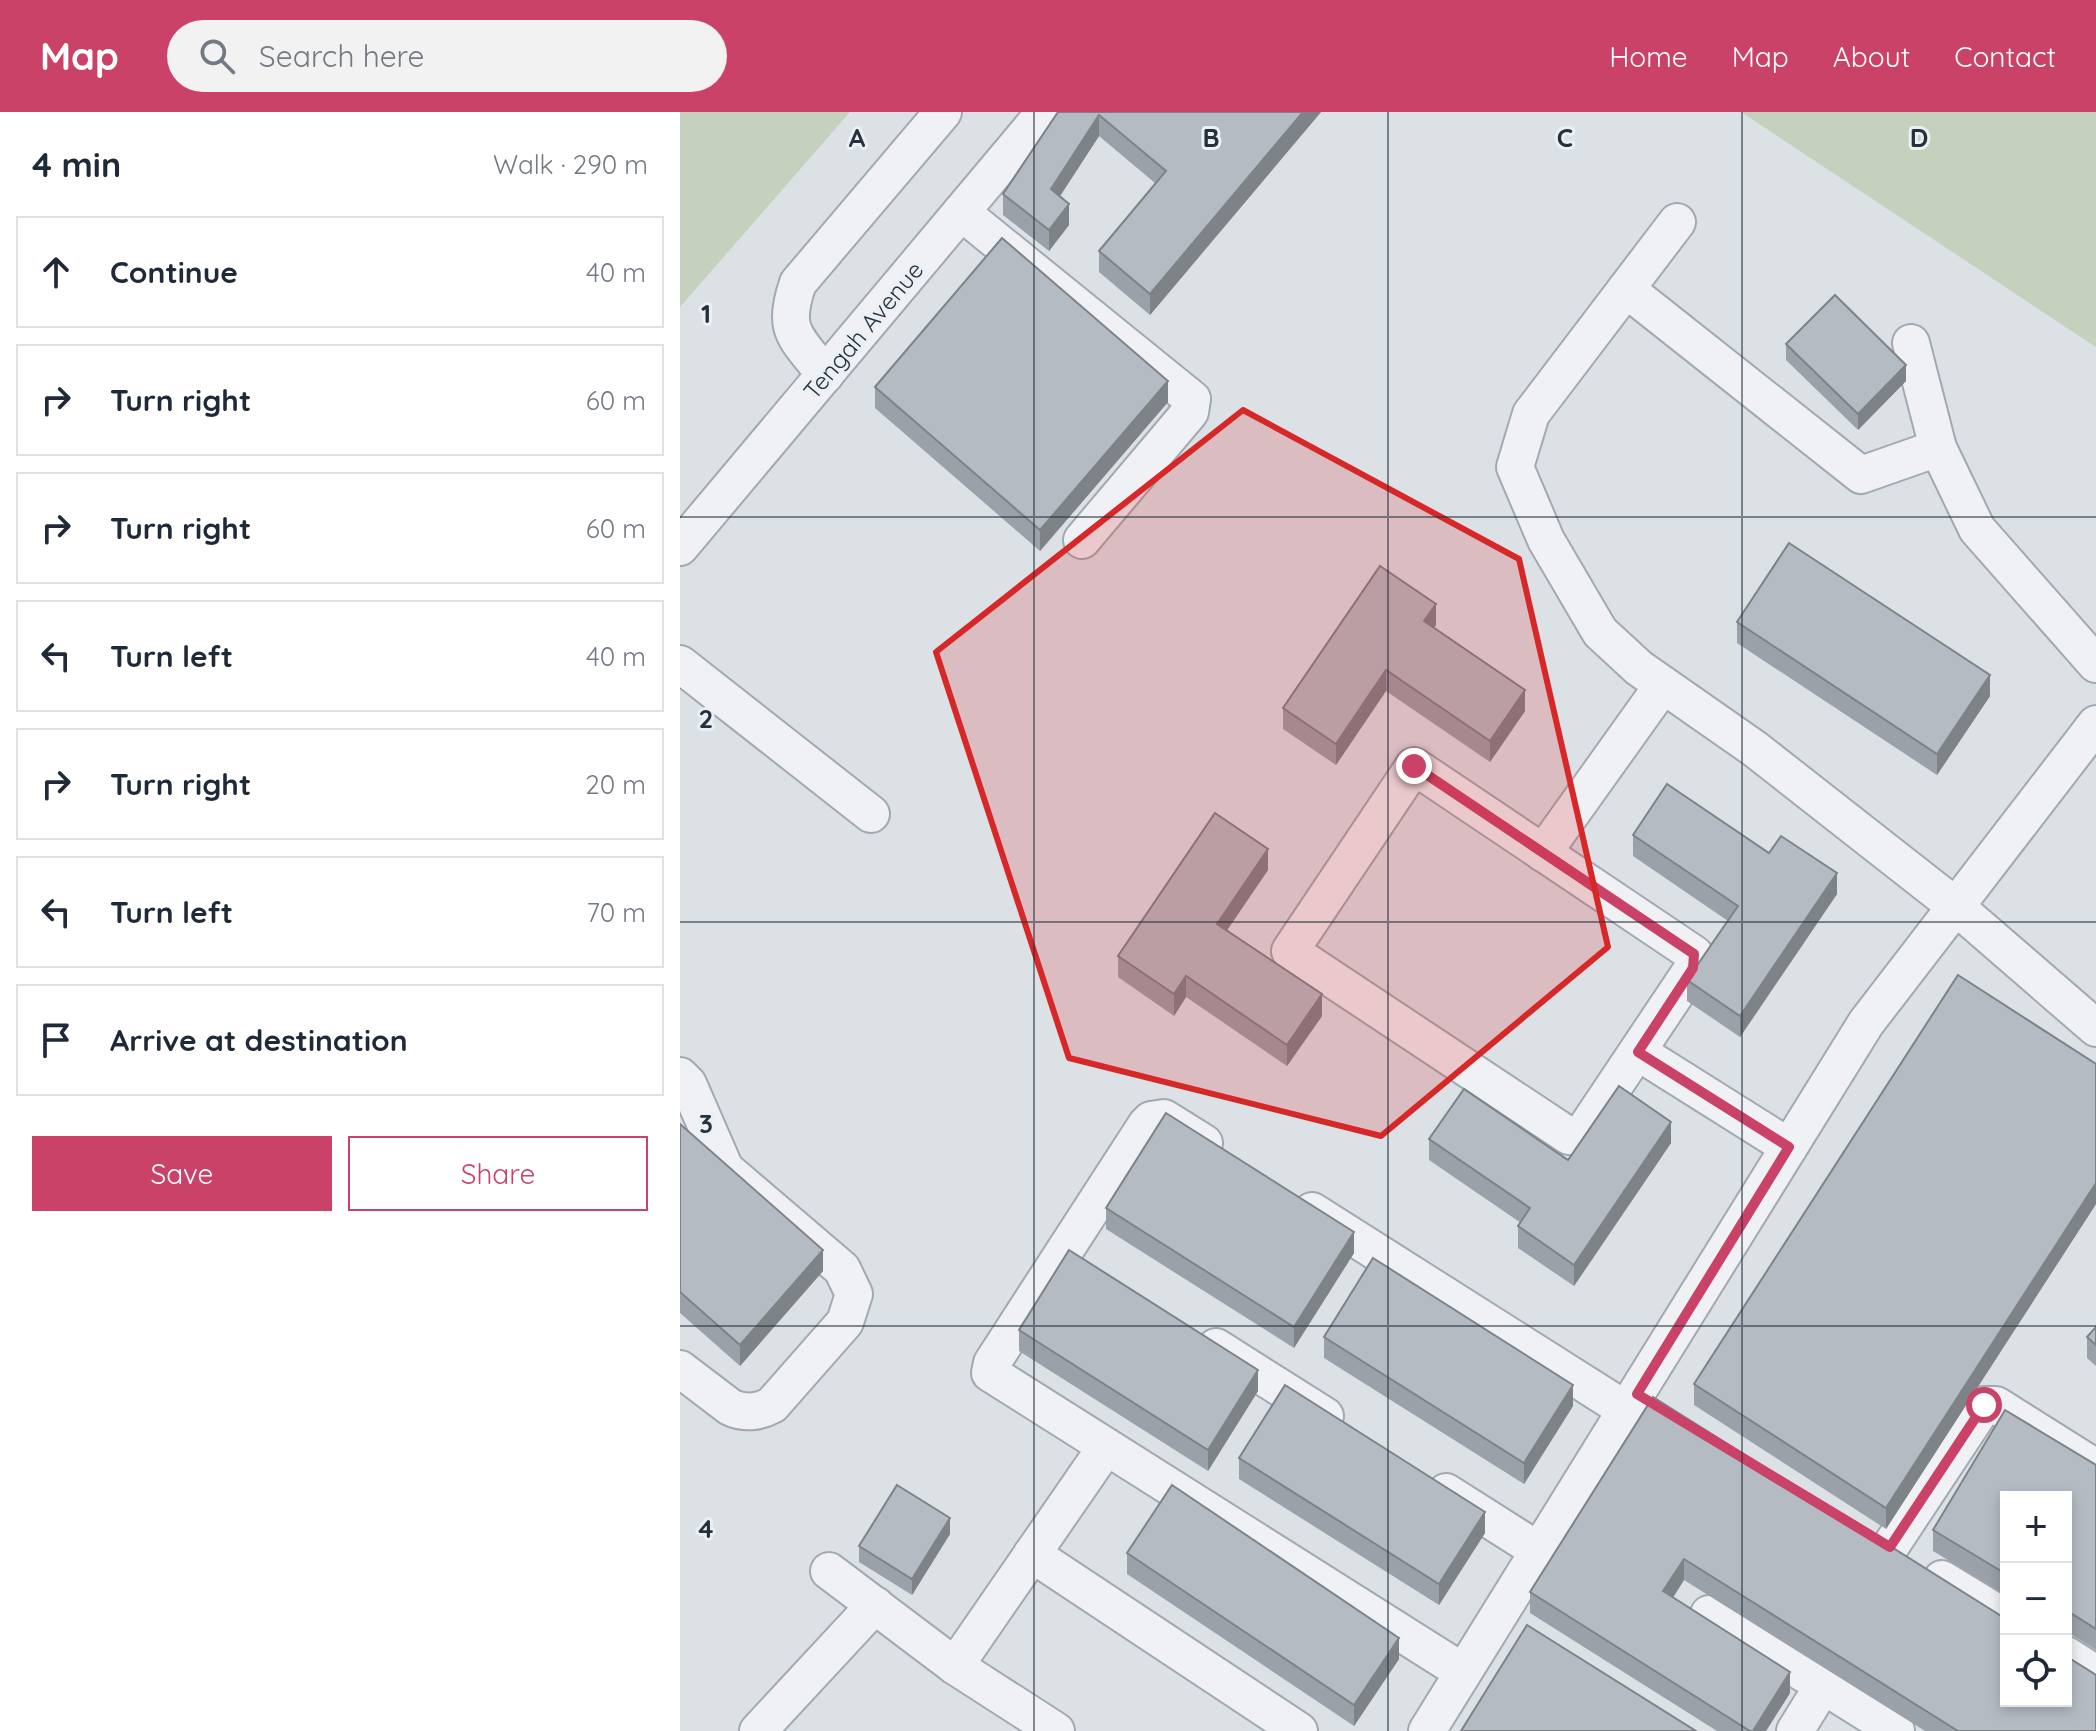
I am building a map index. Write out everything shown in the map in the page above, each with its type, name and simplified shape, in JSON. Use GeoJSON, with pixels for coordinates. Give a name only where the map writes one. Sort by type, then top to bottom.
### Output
{"type":"FeatureCollection","features":[{"type":"Feature","properties":{"kind":"lane"},"geometry":{"type":"LineString","coordinates":[[825,375],[793,332],[788,314],[798,283],[943,112]]}},
{"type":"Feature","properties":{"kind":"lane","name":"Tengah Avenue"},"geometry":{"type":"LineString","coordinates":[[680,547],[1045,112]]}},
{"type":"Feature","properties":{"kind":"lane"},"geometry":{"type":"LineString","coordinates":[[961,212],[1192,399],[1190,412],[1082,540]]}},
{"type":"Feature","properties":{"kind":"lane"},"geometry":{"type":"LineString","coordinates":[[1677,222],[1531,414],[1515,467],[1546,540],[1600,632],[1663,685],[1755,749],[1954,905],[2096,1028]]}},
{"type":"Feature","properties":{"kind":"lane"},"geometry":{"type":"LineString","coordinates":[[1626,289],[1861,475],[1938,448]]}},
{"type":"Feature","properties":{"kind":"lane"},"geometry":{"type":"LineString","coordinates":[[1911,343],[1938,448],[1977,529],[2096,664]]}},
{"type":"Feature","properties":{"kind":"lane"},"geometry":{"type":"LineString","coordinates":[[680,664],[871,814]]}},
{"type":"Feature","properties":{"kind":"lane"},"geometry":{"type":"LineString","coordinates":[[1543,853],[1663,685]]}},
{"type":"Feature","properties":{"kind":"lane"},"geometry":{"type":"LineString","coordinates":[[1427,1731],[1539,1551],[1642,1405],[1789,1147],[1866,1023],[2096,724]]}},
{"type":"Feature","properties":{"kind":"lane"},"geometry":{"type":"LineString","coordinates":[[1414,766],[1543,853],[1694,954],[1693,968],[1580,1137],[1569,1136],[1290,951],[1414,766]]}},
{"type":"Feature","properties":{"kind":"lane"},"geometry":{"type":"LineString","coordinates":[[1638,1052],[1789,1147]]}},
{"type":"Feature","properties":{"kind":"lane"},"geometry":{"type":"LineString","coordinates":[[680,1076],[688,1084],[725,1169],[842,1269],[854,1294],[845,1322],[772,1405],[763,1410],[737,1411],[680,1369]]}},
{"type":"Feature","properties":{"kind":"lane"},"geometry":{"type":"LineString","coordinates":[[1230,1160],[1164,1118],[1151,1120],[1077,1259],[989,1368],[996,1377],[1463,1672]]}},
{"type":"Feature","properties":{"kind":"lane"},"geometry":{"type":"LineString","coordinates":[[1283,1193],[1642,1405]]}},
{"type":"Feature","properties":{"kind":"lane"},"geometry":{"type":"LineString","coordinates":[[1183,1326],[1354,1434]]}},
{"type":"Feature","properties":{"kind":"lane"},"geometry":{"type":"LineString","coordinates":[[2000,1614],[1876,1539],[1984,1405],[1996,1405],[2096,1468]]}},
{"type":"Feature","properties":{"kind":"lane"},"geometry":{"type":"LineString","coordinates":[[955,1666],[1106,1447]]}},
{"type":"Feature","properties":{"kind":"lane"},"geometry":{"type":"LineString","coordinates":[[1420,1476],[1539,1551]]}},
{"type":"Feature","properties":{"kind":"lane"},"geometry":{"type":"LineString","coordinates":[[1032,1554],[1299,1731]]}},
{"type":"Feature","properties":{"kind":"lane"},"geometry":{"type":"LineString","coordinates":[[829,1571],[955,1666],[1056,1731]]}},
{"type":"Feature","properties":{"kind":"lane"},"geometry":{"type":"LineString","coordinates":[[758,1731],[875,1605]]}},
{"type":"Feature","properties":{"kind":"lane"},"geometry":{"type":"LineString","coordinates":[[1709,1614],[1896,1731]]}},
{"type":"Feature","properties":{"kind":"lane"},"geometry":{"type":"LineString","coordinates":[[2072,1659],[2096,1674]]}},
{"type":"Feature","properties":{"kind":"lane"},"geometry":{"type":"LineString","coordinates":[[1795,1731],[1824,1684]]}},
{"type":"Feature","properties":{"kind":"highlighted area"},"geometry":{"type":"Polygon","coordinates":[[[1243,410],[1519,559],[1608,947],[1381,1136],[1069,1058],[936,652],[1243,410]]]}},
{"type":"Feature","properties":{"kind":"green space"},"geometry":{"type":"Polygon","coordinates":[[[680,112],[850,112],[680,307],[680,112]]]}},
{"type":"Feature","properties":{"kind":"green space"},"geometry":{"type":"Polygon","coordinates":[[[1741,112],[2096,112],[2096,347],[1741,112]]]}},
{"type":"Feature","properties":{"kind":"building"},"geometry":{"type":"Polygon","coordinates":[[[1058,112],[1303,112],[1150,294],[1099,251],[1166,171],[1099,115],[1051,189],[1069,204],[1049,230],[1003,194],[1058,112]]]}},
{"type":"Feature","properties":{"kind":"building"},"geometry":{"type":"Polygon","coordinates":[[[1002,238],[1168,381],[1040,530],[875,387],[1002,238]]]}},
{"type":"Feature","properties":{"kind":"building"},"geometry":{"type":"Polygon","coordinates":[[[1835,295],[1906,365],[1858,414],[1786,344],[1835,295]]]}},
{"type":"Feature","properties":{"kind":"building"},"geometry":{"type":"Polygon","coordinates":[[[1789,543],[1990,675],[1937,754],[1737,622],[1789,543]]]}},
{"type":"Feature","properties":{"kind":"building"},"geometry":{"type":"Polygon","coordinates":[[[1380,566],[1436,604],[1424,621],[1525,690],[1490,741],[1386,670],[1336,744],[1283,708],[1380,566]]]}},
{"type":"Feature","properties":{"kind":"building"},"geometry":{"type":"Polygon","coordinates":[[[1667,784],[1769,853],[1781,836],[1837,873],[1740,1016],[1687,980],[1738,906],[1633,835],[1667,784]]]}},
{"type":"Feature","properties":{"kind":"building"},"geometry":{"type":"Polygon","coordinates":[[[1215,813],[1268,849],[1217,924],[1322,994],[1287,1045],[1186,976],[1174,994],[1118,956],[1215,813]]]}},
{"type":"Feature","properties":{"kind":"building"},"geometry":{"type":"Polygon","coordinates":[[[1958,975],[2096,1064],[2096,1183],[1886,1508],[1694,1384],[1958,975]]]}},
{"type":"Feature","properties":{"kind":"building"},"geometry":{"type":"Polygon","coordinates":[[[1619,1086],[1671,1122],[1574,1265],[1518,1226],[1530,1208],[1429,1139],[1464,1089],[1568,1160],[1619,1086]]]}},
{"type":"Feature","properties":{"kind":"building"},"geometry":{"type":"Polygon","coordinates":[[[1166,1113],[1354,1232],[1294,1327],[1106,1208],[1166,1113]]]}},
{"type":"Feature","properties":{"kind":"building"},"geometry":{"type":"Polygon","coordinates":[[[680,1124],[823,1250],[740,1345],[680,1292],[680,1124]]]}},
{"type":"Feature","properties":{"kind":"building"},"geometry":{"type":"Polygon","coordinates":[[[1069,1250],[1258,1370],[1208,1450],[1019,1330],[1069,1250]]]}},
{"type":"Feature","properties":{"kind":"building"},"geometry":{"type":"Polygon","coordinates":[[[1373,1258],[1573,1385],[1524,1463],[1324,1337],[1373,1258]]]}},
{"type":"Feature","properties":{"kind":"building"},"geometry":{"type":"Polygon","coordinates":[[[2096,1327],[2096,1345],[2087,1337],[2096,1327]]]}},
{"type":"Feature","properties":{"kind":"building"},"geometry":{"type":"Polygon","coordinates":[[[1285,1385],[1485,1512],[1439,1584],[1239,1458],[1285,1385]]]}},
{"type":"Feature","properties":{"kind":"building"},"geometry":{"type":"Polygon","coordinates":[[[1653,1397],[2000,1615],[2000,1707],[2072,1707],[2072,1660],[2096,1675],[2096,1731],[1958,1731],[1684,1559],[1663,1591],[1790,1672],[1753,1731],[1750,1731],[1530,1592],[1653,1397]]]}},
{"type":"Feature","properties":{"kind":"building"},"geometry":{"type":"Polygon","coordinates":[[[2005,1410],[2096,1465],[2096,1629],[2072,1614],[2072,1491],[2000,1491],[2000,1570],[1933,1530],[2005,1410]]]}},
{"type":"Feature","properties":{"kind":"building"},"geometry":{"type":"Polygon","coordinates":[[[897,1485],[950,1518],[912,1579],[859,1546],[897,1485]]]}},
{"type":"Feature","properties":{"kind":"building"},"geometry":{"type":"Polygon","coordinates":[[[1172,1485],[1399,1638],[1354,1705],[1127,1553],[1172,1485]]]}},
{"type":"Feature","properties":{"kind":"building"},"geometry":{"type":"Polygon","coordinates":[[[1527,1625],[1696,1731],[1461,1731],[1527,1625]]]}},
{"type":"Feature","properties":{"kind":"route"},"geometry":{"type":"LineString","coordinates":[[1414,766],[1694,954],[1696,961],[1693,968],[1638,1052],[1789,1147],[1637,1394],[1890,1547],[1984,1405]]}}]}
